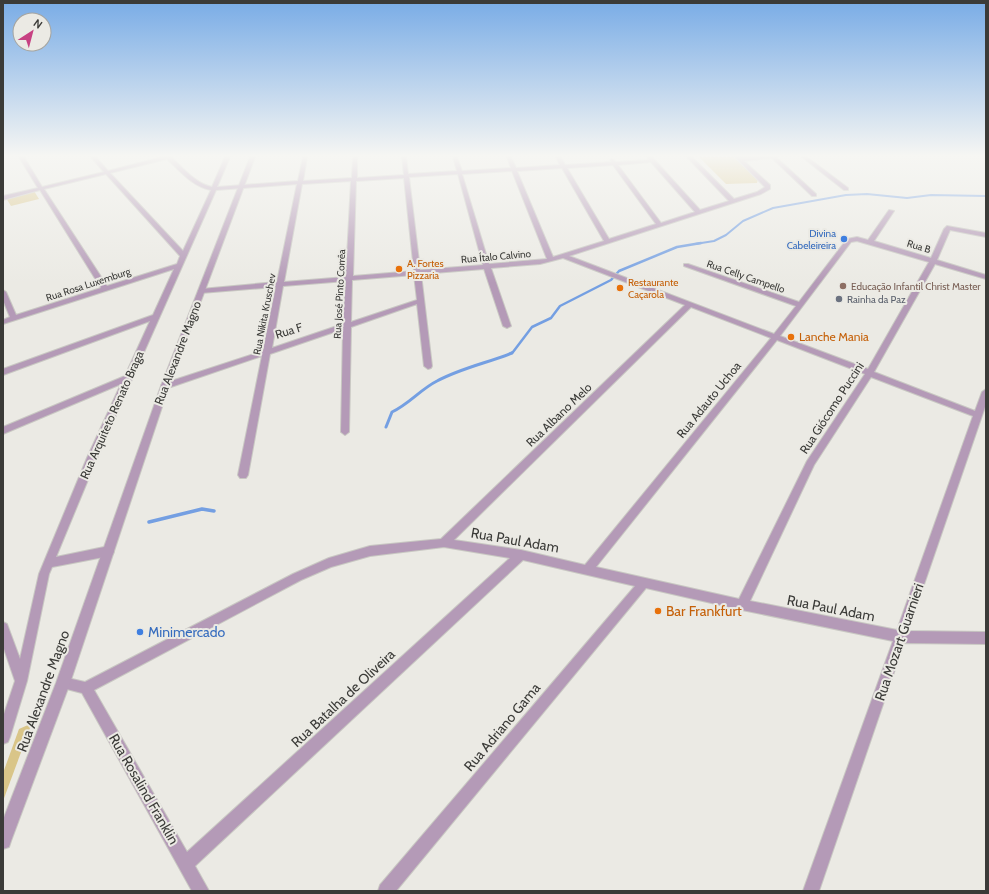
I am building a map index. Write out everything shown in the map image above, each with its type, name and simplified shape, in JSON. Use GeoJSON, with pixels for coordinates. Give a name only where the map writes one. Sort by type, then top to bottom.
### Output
{"type":"FeatureCollection","features":[{"type":"Feature","properties":{"kind":"street"},"geometry":{"type":"LineString","coordinates":[[46,199],[105,289]]}},
{"type":"Feature","properties":{"kind":"street"},"geometry":{"type":"LineString","coordinates":[[131,199],[183,255]]}},
{"type":"Feature","properties":{"kind":"street","name":"Rua Arquiteto Renato Braga"},"geometry":{"type":"LineString","coordinates":[[6,722],[14,707],[21,680],[44,574],[92,458],[209,199]]}},
{"type":"Feature","properties":{"kind":"street","name":"Rua Alexandre Magno"},"geometry":{"type":"LineString","coordinates":[[3,841],[63,682],[165,386],[235,199]]}},
{"type":"Feature","properties":{"kind":"street","name":"Rua Nikita Kruschev"},"geometry":{"type":"LineString","coordinates":[[243,475],[296,199]]}},
{"type":"Feature","properties":{"kind":"street","name":"Rua José Pinto Corrêa"},"geometry":{"type":"LineString","coordinates":[[345,432],[347,326],[353,199]]}},
{"type":"Feature","properties":{"kind":"street"},"geometry":{"type":"LineString","coordinates":[[409,199],[428,366]]}},
{"type":"Feature","properties":{"kind":"street"},"geometry":{"type":"LineString","coordinates":[[466,199],[507,326]]}},
{"type":"Feature","properties":{"kind":"street"},"geometry":{"type":"LineString","coordinates":[[526,199],[551,260]]}},
{"type":"Feature","properties":{"kind":"street"},"geometry":{"type":"LineString","coordinates":[[583,199],[608,242]]}},
{"type":"Feature","properties":{"kind":"street"},"geometry":{"type":"LineString","coordinates":[[641,199],[660,225]]}},
{"type":"Feature","properties":{"kind":"street"},"geometry":{"type":"LineString","coordinates":[[686,199],[698,212]]}},
{"type":"Feature","properties":{"kind":"street","name":"Rua Ítalo Calvino"},"geometry":{"type":"LineString","coordinates":[[201,291],[487,267],[551,260],[740,199]]}},
{"type":"Feature","properties":{"kind":"street"},"geometry":{"type":"LineString","coordinates":[[870,242],[891,211]]}},
{"type":"Feature","properties":{"kind":"street","name":"Rua Giócomo Puccini"},"geometry":{"type":"LineString","coordinates":[[742,606],[810,463],[869,374],[933,261],[947,229],[954,227],[986,235]]}},
{"type":"Feature","properties":{"kind":"street","name":"Rua B"},"geometry":{"type":"LineString","coordinates":[[847,242],[852,239],[870,242],[986,277]]}},
{"type":"Feature","properties":{"kind":"street","name":"Rua Adauto Uchoa"},"geometry":{"type":"LineString","coordinates":[[587,570],[800,306],[847,242]]}},
{"type":"Feature","properties":{"kind":"street"},"geometry":{"type":"LineString","coordinates":[[562,256],[619,276],[774,338],[978,415]]}},
{"type":"Feature","properties":{"kind":"street","name":"Rua Rosa Luxemburg"},"geometry":{"type":"LineString","coordinates":[[3,322],[179,265]]}},
{"type":"Feature","properties":{"kind":"street","name":"Rua Celly Campello"},"geometry":{"type":"LineString","coordinates":[[686,266],[800,306]]}},
{"type":"Feature","properties":{"kind":"street"},"geometry":{"type":"LineString","coordinates":[[3,292],[14,318]]}},
{"type":"Feature","properties":{"kind":"street","name":"Rua F"},"geometry":{"type":"LineString","coordinates":[[165,386],[421,301]]}},
{"type":"Feature","properties":{"kind":"street","name":"Rua Albano Melo"},"geometry":{"type":"LineString","coordinates":[[444,543],[689,305]]}},
{"type":"Feature","properties":{"kind":"street"},"geometry":{"type":"LineString","coordinates":[[3,372],[157,316]]}},
{"type":"Feature","properties":{"kind":"street"},"geometry":{"type":"LineString","coordinates":[[3,430],[128,378]]}},
{"type":"Feature","properties":{"kind":"street","name":"Rua Mozart Guarnieri"},"geometry":{"type":"LineString","coordinates":[[811,891],[902,637],[986,392]]}},
{"type":"Feature","properties":{"kind":"street","name":"Rua Paul Adam"},"geometry":{"type":"LineString","coordinates":[[86,688],[297,577],[330,563],[370,551],[444,543],[521,555],[742,606],[902,637],[986,638]]}},
{"type":"Feature","properties":{"kind":"street"},"geometry":{"type":"LineString","coordinates":[[49,563],[109,551]]}},
{"type":"Feature","properties":{"kind":"street","name":"Rua Batalha de Oliveira"},"geometry":{"type":"LineString","coordinates":[[186,864],[521,555]]}},
{"type":"Feature","properties":{"kind":"street","name":"Rua Adriano Gama"},"geometry":{"type":"LineString","coordinates":[[386,891],[643,584]]}},
{"type":"Feature","properties":{"kind":"street"},"geometry":{"type":"LineString","coordinates":[[3,628],[21,680]]}},
{"type":"Feature","properties":{"kind":"street"},"geometry":{"type":"LineString","coordinates":[[63,682],[86,688]]}},
{"type":"Feature","properties":{"kind":"street","name":"Rua Rosalind Franklin"},"geometry":{"type":"LineString","coordinates":[[86,688],[201,891]]}},
{"type":"Feature","properties":{"kind":"street"},"geometry":{"type":"LineString","coordinates":[[3,737],[6,722]]}},
{"type":"Feature","properties":{"kind":"shaded area"},"geometry":{"type":"Polygon","coordinates":[[[6,199],[39,199],[11,206],[6,199]]]}},
{"type":"Feature","properties":{"kind":"shaded area"},"geometry":{"type":"Polygon","coordinates":[[[28,725],[30,728],[3,801],[3,773],[19,729],[28,725]]]}},
{"type":"Feature","properties":{"kind":"waterway"},"geometry":{"type":"LineString","coordinates":[[695,244],[714,241],[726,235],[743,221],[773,208],[825,199]]}},
{"type":"Feature","properties":{"kind":"waterway"},"geometry":{"type":"LineString","coordinates":[[695,244],[701,243]]}},
{"type":"Feature","properties":{"kind":"waterway"},"geometry":{"type":"LineString","coordinates":[[509,354],[513,352],[532,327],[551,318],[560,306],[611,280],[619,271],[677,247],[695,244]]}},
{"type":"Feature","properties":{"kind":"waterway"},"geometry":{"type":"LineString","coordinates":[[386,427],[392,412],[404,405],[431,384],[446,376],[512,353]]}},
{"type":"Feature","properties":{"kind":"waterway"},"geometry":{"type":"LineString","coordinates":[[149,522],[202,509],[214,511]]}},
{"type":"Feature","properties":{"kind":"place","name":"Divina Cabeleireira"},"geometry":{"type":"Point","coordinates":[844,239]}},
{"type":"Feature","properties":{"kind":"place","name":"A. Fortes Pizzaria"},"geometry":{"type":"Point","coordinates":[399,269]}},
{"type":"Feature","properties":{"kind":"place","name":"Educação Infantil Christ Master"},"geometry":{"type":"Point","coordinates":[843,286]}},
{"type":"Feature","properties":{"kind":"place","name":"Restaurante Caçarola"},"geometry":{"type":"Point","coordinates":[620,288]}},
{"type":"Feature","properties":{"kind":"place","name":"Rainha da Paz"},"geometry":{"type":"Point","coordinates":[839,299]}},
{"type":"Feature","properties":{"kind":"place","name":"Lanche Mania"},"geometry":{"type":"Point","coordinates":[791,337]}},
{"type":"Feature","properties":{"kind":"place","name":"Bar Frankfurt"},"geometry":{"type":"Point","coordinates":[658,611]}},
{"type":"Feature","properties":{"kind":"place","name":"Minimercado"},"geometry":{"type":"Point","coordinates":[140,632]}}]}
